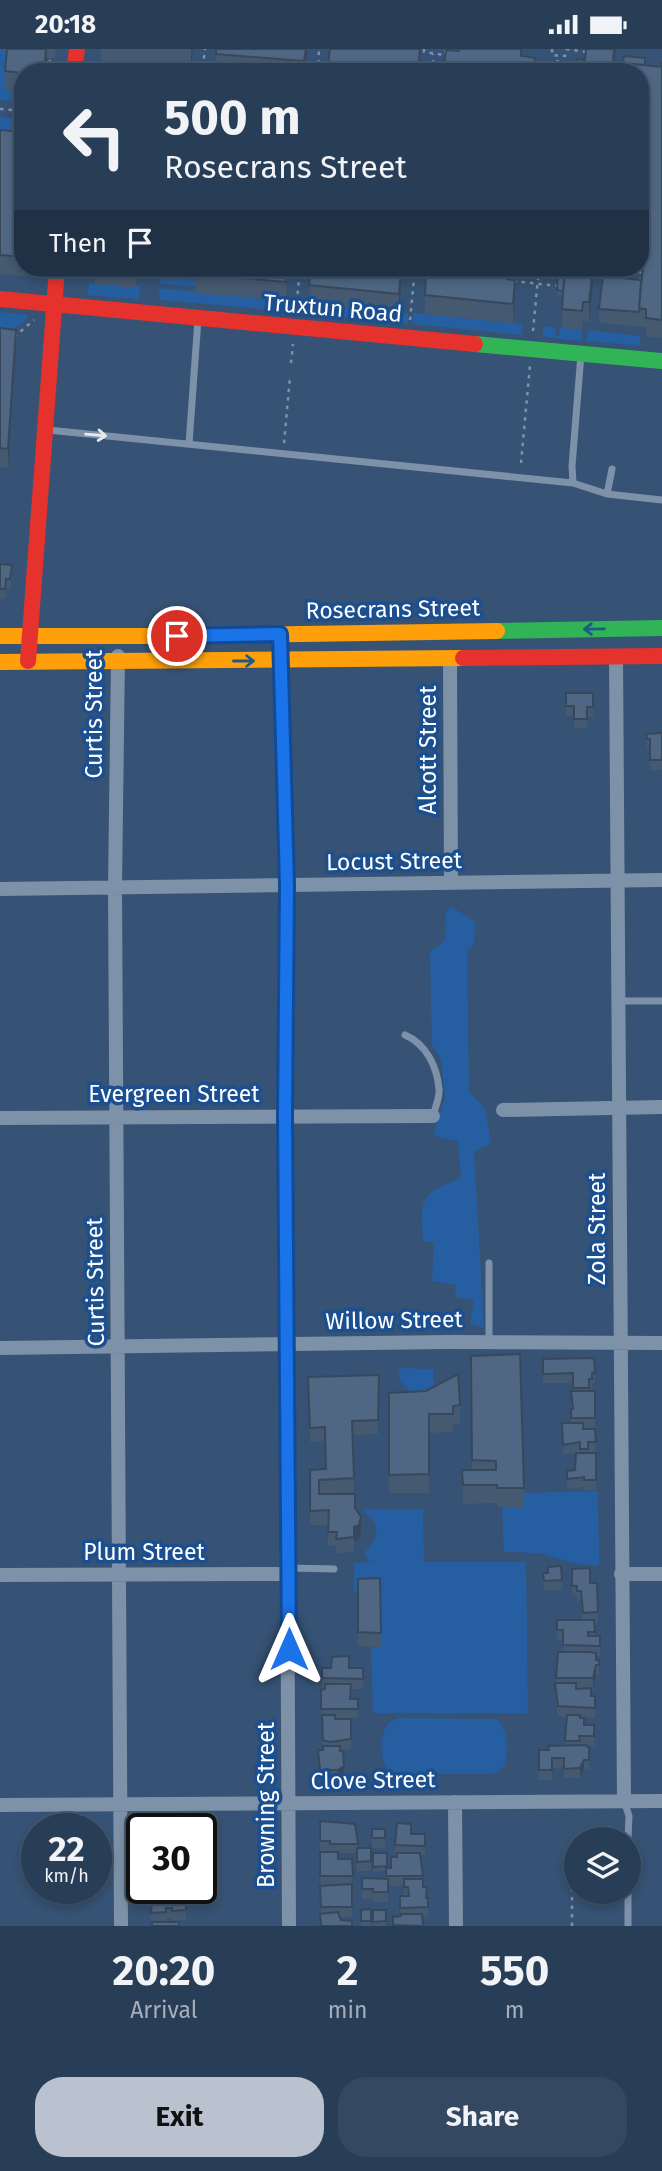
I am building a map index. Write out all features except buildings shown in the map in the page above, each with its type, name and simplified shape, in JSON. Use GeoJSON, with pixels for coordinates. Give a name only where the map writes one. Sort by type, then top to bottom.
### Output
{"type":"FeatureCollection","features":[{"type":"Feature","properties":{"kind":"main road"},"geometry":{"type":"LineString","coordinates":[[28,661],[56,277]]}},
{"type":"Feature","properties":{"kind":"main road","name":"Truxtun Road"},"geometry":{"type":"LineString","coordinates":[[0,299],[662,362]]}},
{"type":"Feature","properties":{"kind":"main road","name":"Rosecrans Street"},"geometry":{"type":"LineString","coordinates":[[0,636],[117,637],[662,628]]}},
{"type":"Feature","properties":{"kind":"main road"},"geometry":{"type":"LineString","coordinates":[[0,662],[662,656]]}},
{"type":"Feature","properties":{"kind":"street","name":"Browning Street"},"geometry":{"type":"LineString","coordinates":[[280,634],[287,885],[285,1116],[289,1926]]}},
{"type":"Feature","properties":{"kind":"street","name":"Curtis Street"},"geometry":{"type":"LineString","coordinates":[[117,637],[115,888],[121,1926]]}},
{"type":"Feature","properties":{"kind":"street","name":"Zola Street"},"geometry":{"type":"LineString","coordinates":[[616,656],[624,1801]]}},
{"type":"Feature","properties":{"kind":"street","name":"Alcott Street"},"geometry":{"type":"LineString","coordinates":[[450,659],[451,883]]}},
{"type":"Feature","properties":{"kind":"street","name":"Locust Street"},"geometry":{"type":"LineString","coordinates":[[0,889],[662,880]]}},
{"type":"Feature","properties":{"kind":"street"},"geometry":{"type":"LineString","coordinates":[[503,1110],[662,1107]]}},
{"type":"Feature","properties":{"kind":"street","name":"Evergreen Street"},"geometry":{"type":"LineString","coordinates":[[0,1118],[433,1116]]}},
{"type":"Feature","properties":{"kind":"street","name":"Willow Street"},"geometry":{"type":"LineString","coordinates":[[0,1347],[662,1343]]}},
{"type":"Feature","properties":{"kind":"street","name":"Plum Street"},"geometry":{"type":"LineString","coordinates":[[0,1575],[118,1576],[289,1571]]}},
{"type":"Feature","properties":{"kind":"street"},"geometry":{"type":"LineString","coordinates":[[621,1574],[662,1574]]}},
{"type":"Feature","properties":{"kind":"street","name":"Clove Street"},"geometry":{"type":"LineString","coordinates":[[0,1805],[662,1801]]}},
{"type":"Feature","properties":{"kind":"street"},"geometry":{"type":"LineString","coordinates":[[455,1802],[456,1926]]}},
{"type":"Feature","properties":{"kind":"lane"},"geometry":{"type":"LineString","coordinates":[[188,444],[198,318]]}},
{"type":"Feature","properties":{"kind":"lane"},"geometry":{"type":"LineString","coordinates":[[573,483],[581,353]]}},
{"type":"Feature","properties":{"kind":"lane"},"geometry":{"type":"LineString","coordinates":[[44,430],[573,483],[607,494],[662,500]]}},
{"type":"Feature","properties":{"kind":"lane"},"geometry":{"type":"LineString","coordinates":[[607,494],[612,469]]}},
{"type":"Feature","properties":{"kind":"lane"},"geometry":{"type":"LineString","coordinates":[[618,1001],[662,1001]]}},
{"type":"Feature","properties":{"kind":"lane"},"geometry":{"type":"LineString","coordinates":[[405,1035],[417,1040],[431,1059],[440,1091],[433,1116]]}},
{"type":"Feature","properties":{"kind":"lane"},"geometry":{"type":"LineString","coordinates":[[489,1263],[489,1342]]}},
{"type":"Feature","properties":{"kind":"lane"},"geometry":{"type":"LineString","coordinates":[[289,1571],[334,1569]]}},
{"type":"Feature","properties":{"kind":"lane"},"geometry":{"type":"LineString","coordinates":[[624,1801],[629,1816],[629,1827]]}},
{"type":"Feature","properties":{"kind":"lane"},"geometry":{"type":"LineString","coordinates":[[628,1904],[628,1926]]}},
{"type":"Feature","properties":{"kind":"path"},"geometry":{"type":"LineString","coordinates":[[424,49],[424,52],[445,55],[446,49]]}},
{"type":"Feature","properties":{"kind":"path"},"geometry":{"type":"LineString","coordinates":[[552,49],[552,55],[565,56],[566,49],[588,52]]}},
{"type":"Feature","properties":{"kind":"path"},"geometry":{"type":"LineString","coordinates":[[433,53],[433,63]]}},
{"type":"Feature","properties":{"kind":"path"},"geometry":{"type":"LineString","coordinates":[[558,55],[558,63]]}},
{"type":"Feature","properties":{"kind":"path"},"geometry":{"type":"LineString","coordinates":[[50,58],[50,63]]}},
{"type":"Feature","properties":{"kind":"path"},"geometry":{"type":"LineString","coordinates":[[296,314],[299,277]]}},
{"type":"Feature","properties":{"kind":"path"},"geometry":{"type":"LineString","coordinates":[[410,324],[414,277]]}},
{"type":"Feature","properties":{"kind":"path"},"geometry":{"type":"LineString","coordinates":[[533,325],[538,277]]}},
{"type":"Feature","properties":{"kind":"path"},"geometry":{"type":"LineString","coordinates":[[640,277],[640,283]]}},
{"type":"Feature","properties":{"kind":"path"},"geometry":{"type":"LineString","coordinates":[[513,281],[569,287]]}},
{"type":"Feature","properties":{"kind":"path"},"geometry":{"type":"LineString","coordinates":[[13,337],[34,320]]}},
{"type":"Feature","properties":{"kind":"path"},"geometry":{"type":"LineString","coordinates":[[291,363],[292,346]]}},
{"type":"Feature","properties":{"kind":"path"},"geometry":{"type":"LineString","coordinates":[[521,463],[530,366]]}},
{"type":"Feature","properties":{"kind":"path"},"geometry":{"type":"LineString","coordinates":[[284,443],[290,377]]}},
{"type":"Feature","properties":{"kind":"path"},"geometry":{"type":"LineString","coordinates":[[572,1904],[572,1926]]}},
{"type":"Feature","properties":{"kind":"shaded area"},"geometry":{"type":"Polygon","coordinates":[[[0,49],[9,49],[5,90],[14,91],[14,101],[0,100],[0,49]]]}},
{"type":"Feature","properties":{"kind":"shaded area"},"geometry":{"type":"Polygon","coordinates":[[[0,117],[14,118],[14,150],[0,149],[0,117]]]}},
{"type":"Feature","properties":{"kind":"shaded area"},"geometry":{"type":"Polygon","coordinates":[[[161,277],[196,280],[196,286],[160,284],[161,277]]]}},
{"type":"Feature","properties":{"kind":"shaded area"},"geometry":{"type":"Polygon","coordinates":[[[89,282],[141,286],[138,299],[88,295],[89,282]]]}},
{"type":"Feature","properties":{"kind":"shaded area"},"geometry":{"type":"Polygon","coordinates":[[[159,288],[286,301],[285,311],[160,300],[159,288]]]}},
{"type":"Feature","properties":{"kind":"shaded area"},"geometry":{"type":"Polygon","coordinates":[[[306,304],[359,309],[358,318],[306,313],[306,304]]]}},
{"type":"Feature","properties":{"kind":"shaded area"},"geometry":{"type":"Polygon","coordinates":[[[364,309],[408,313],[408,324],[363,319],[364,309]]]}},
{"type":"Feature","properties":{"kind":"shaded area"},"geometry":{"type":"Polygon","coordinates":[[[0,312],[28,315],[25,321],[12,331],[0,330],[0,312]]]}},
{"type":"Feature","properties":{"kind":"shaded area"},"geometry":{"type":"Polygon","coordinates":[[[413,313],[522,324],[522,335],[412,324],[413,313]]]}},
{"type":"Feature","properties":{"kind":"shaded area"},"geometry":{"type":"Polygon","coordinates":[[[543,326],[555,327],[555,335],[559,336],[560,327],[582,330],[581,341],[543,337],[543,326]]]}},
{"type":"Feature","properties":{"kind":"shaded area"},"geometry":{"type":"Polygon","coordinates":[[[588,330],[640,336],[640,346],[586,341],[588,330]]]}},
{"type":"Feature","properties":{"kind":"shaded area"},"geometry":{"type":"Polygon","coordinates":[[[452,907],[475,922],[474,945],[467,951],[469,1092],[485,1108],[491,1144],[474,1151],[484,1328],[470,1324],[474,1299],[455,1298],[456,1285],[432,1281],[434,1242],[423,1242],[422,1216],[425,1200],[437,1189],[461,1178],[458,1141],[433,1136],[445,1097],[441,1060],[432,1045],[430,952],[445,940],[446,911],[452,907]]]}},
{"type":"Feature","properties":{"kind":"shaded area"},"geometry":{"type":"Polygon","coordinates":[[[399,1368],[433,1369],[433,1395],[415,1396],[400,1381],[399,1368]]]}},
{"type":"Feature","properties":{"kind":"shaded area"},"geometry":{"type":"Polygon","coordinates":[[[598,1491],[599,1566],[573,1563],[539,1553],[504,1552],[502,1507],[524,1493],[598,1491]]]}},
{"type":"Feature","properties":{"kind":"shaded area"},"geometry":{"type":"Polygon","coordinates":[[[363,1509],[423,1509],[424,1562],[526,1562],[528,1713],[373,1713],[371,1647],[380,1647],[380,1593],[354,1592],[354,1563],[377,1562],[368,1561],[364,1553],[373,1543],[376,1526],[363,1509]]]}},
{"type":"Feature","properties":{"kind":"shaded area"},"geometry":{"type":"Polygon","coordinates":[[[399,1718],[496,1719],[506,1734],[505,1765],[496,1773],[489,1774],[414,1777],[392,1775],[387,1769],[382,1752],[383,1734],[392,1721],[399,1718]]]}},
{"type":"Feature","properties":{"kind":"traffic: fast"},"geometry":{"type":"LineString","coordinates":[[475,344],[662,361]]}},
{"type":"Feature","properties":{"kind":"traffic: fast"},"geometry":{"type":"LineString","coordinates":[[497,631],[662,628]]}},
{"type":"Feature","properties":{"kind":"traffic: slow"},"geometry":{"type":"LineString","coordinates":[[0,636],[497,631]]}},
{"type":"Feature","properties":{"kind":"traffic: slow"},"geometry":{"type":"LineString","coordinates":[[0,662],[463,658]]}},
{"type":"Feature","properties":{"kind":"traffic: jam"},"geometry":{"type":"LineString","coordinates":[[75,63],[77,49]]}},
{"type":"Feature","properties":{"kind":"traffic: jam"},"geometry":{"type":"LineString","coordinates":[[28,661],[56,277]]}},
{"type":"Feature","properties":{"kind":"traffic: jam"},"geometry":{"type":"LineString","coordinates":[[0,299],[475,344]]}},
{"type":"Feature","properties":{"kind":"traffic: jam"},"geometry":{"type":"LineString","coordinates":[[463,658],[662,656]]}},
{"type":"Feature","properties":{"kind":"route"},"geometry":{"type":"LineString","coordinates":[[177,636],[280,634],[287,885],[285,1116],[289,1649]]}}]}
